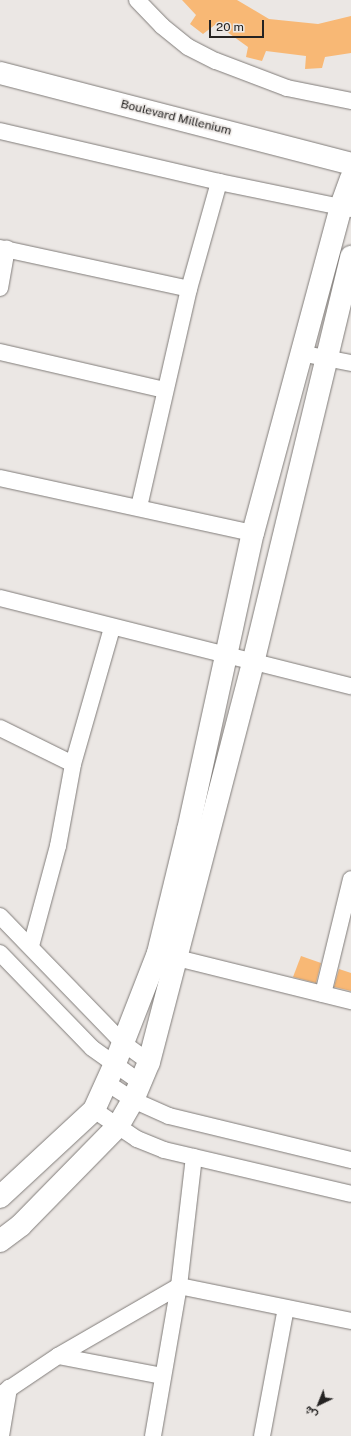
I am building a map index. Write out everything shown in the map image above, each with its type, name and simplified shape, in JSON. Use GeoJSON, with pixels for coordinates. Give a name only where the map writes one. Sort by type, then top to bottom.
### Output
{"type":"FeatureCollection","features":[{"type":"Feature","properties":{"kind":"main road","name":"Boulevard Millenium"},"geometry":{"type":"LineString","coordinates":[[0,73],[351,164]]}},
{"type":"Feature","properties":{"kind":"main road"},"geometry":{"type":"LineString","coordinates":[[0,1241],[20,1225],[118,1126],[137,1092],[149,1062],[167,955],[253,533],[300,353],[346,208],[351,178]]}},
{"type":"Feature","properties":{"kind":"main road"},"geometry":{"type":"LineString","coordinates":[[0,1197],[94,1110],[111,1074],[123,1043],[167,955],[253,663],[351,257]]}},
{"type":"Feature","properties":{"kind":"street"},"geometry":{"type":"LineString","coordinates":[[137,0],[162,26],[188,47],[216,61],[287,88],[351,101]]}},
{"type":"Feature","properties":{"kind":"street"},"geometry":{"type":"LineString","coordinates":[[0,131],[219,182],[346,208]]}},
{"type":"Feature","properties":{"kind":"street"},"geometry":{"type":"LineString","coordinates":[[139,507],[189,289],[219,182]]}},
{"type":"Feature","properties":{"kind":"street"},"geometry":{"type":"LineString","coordinates":[[0,288],[4,249],[189,289]]}},
{"type":"Feature","properties":{"kind":"street"},"geometry":{"type":"LineString","coordinates":[[0,352],[165,390]]}},
{"type":"Feature","properties":{"kind":"street"},"geometry":{"type":"LineString","coordinates":[[300,353],[351,363]]}},
{"type":"Feature","properties":{"kind":"street"},"geometry":{"type":"LineString","coordinates":[[0,478],[139,507],[210,526],[253,533]]}},
{"type":"Feature","properties":{"kind":"street"},"geometry":{"type":"LineString","coordinates":[[0,598],[227,657],[351,686]]}},
{"type":"Feature","properties":{"kind":"street"},"geometry":{"type":"LineString","coordinates":[[31,946],[58,846],[73,764],[112,628]]}},
{"type":"Feature","properties":{"kind":"street"},"geometry":{"type":"LineString","coordinates":[[0,728],[73,764]]}},
{"type":"Feature","properties":{"kind":"street"},"geometry":{"type":"LineString","coordinates":[[323,994],[351,879]]}},
{"type":"Feature","properties":{"kind":"street"},"geometry":{"type":"LineString","coordinates":[[0,916],[31,946],[123,1043],[149,1062]]}},
{"type":"Feature","properties":{"kind":"street"},"geometry":{"type":"LineString","coordinates":[[0,953],[81,1038],[111,1074],[137,1092],[152,1110],[186,1121],[351,1160]]}},
{"type":"Feature","properties":{"kind":"street"},"geometry":{"type":"LineString","coordinates":[[167,955],[351,1001]]}},
{"type":"Feature","properties":{"kind":"street"},"geometry":{"type":"LineString","coordinates":[[94,1110],[150,1145],[194,1157],[351,1194]]}},
{"type":"Feature","properties":{"kind":"street"},"geometry":{"type":"LineString","coordinates":[[153,1436],[179,1286],[194,1157]]}},
{"type":"Feature","properties":{"kind":"street"},"geometry":{"type":"LineString","coordinates":[[1,1436],[5,1392],[58,1356],[179,1286],[351,1321]]}},
{"type":"Feature","properties":{"kind":"street"},"geometry":{"type":"LineString","coordinates":[[262,1436],[286,1308]]}},
{"type":"Feature","properties":{"kind":"street"},"geometry":{"type":"LineString","coordinates":[[58,1356],[163,1376]]}},
{"type":"Feature","properties":{"kind":"building"},"geometry":{"type":"Polygon","coordinates":[[[182,0],[237,0],[269,19],[318,24],[351,16],[351,53],[325,57],[322,68],[305,69],[306,56],[266,51],[262,61],[246,57],[248,47],[216,24],[203,34],[190,24],[196,15],[182,0]]]}},
{"type":"Feature","properties":{"kind":"building"},"geometry":{"type":"Polygon","coordinates":[[[301,956],[321,963],[316,983],[293,977],[301,956]]]}},
{"type":"Feature","properties":{"kind":"building"},"geometry":{"type":"Polygon","coordinates":[[[339,969],[351,973],[351,991],[334,987],[339,969]]]}}]}
